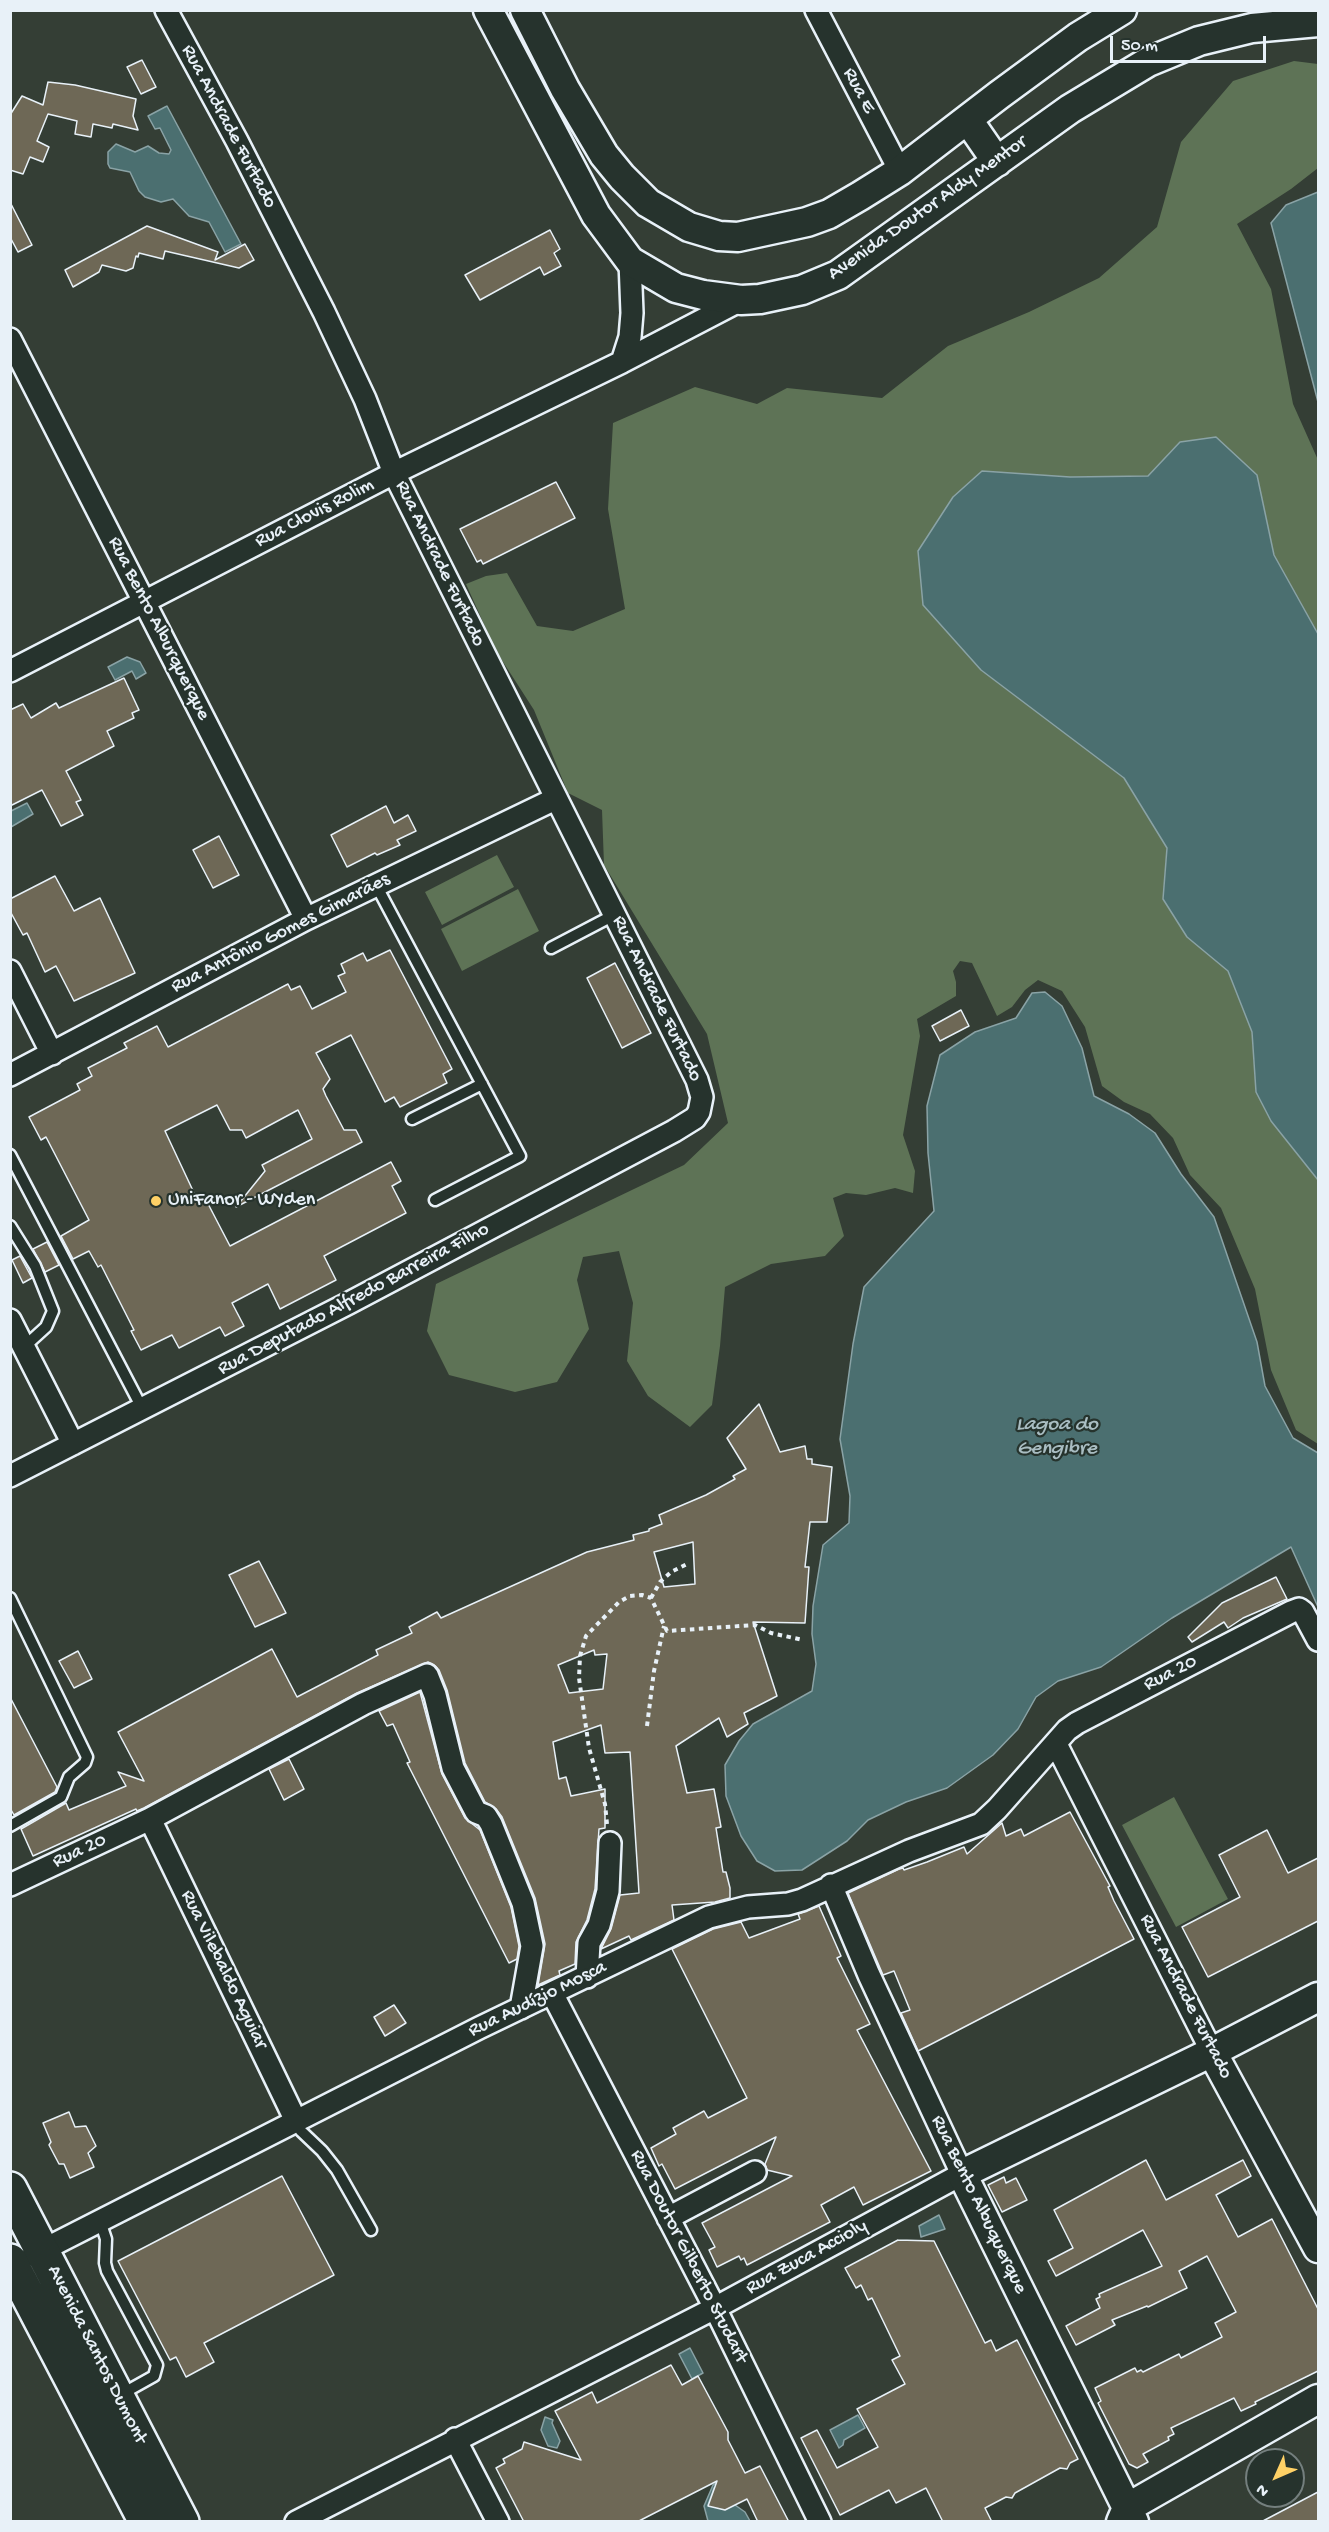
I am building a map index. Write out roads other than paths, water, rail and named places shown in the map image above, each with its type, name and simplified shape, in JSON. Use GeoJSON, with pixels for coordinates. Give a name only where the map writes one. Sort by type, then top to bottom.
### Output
{"type":"FeatureCollection","features":[{"type":"Feature","properties":{"kind":"main road","name":"Avenida Santos Dumont"},"geometry":{"type":"LineString","coordinates":[[10,2189],[182,2522]]}},
{"type":"Feature","properties":{"kind":"main road","name":"Avenida Santos Dumont"},"geometry":{"type":"LineString","coordinates":[[12,2263],[146,2522]]}},
{"type":"Feature","properties":{"kind":"street","name":"Rua Andrade Furtado"},"geometry":{"type":"LineString","coordinates":[[166,10],[237,141],[324,312],[365,399],[394,473],[700,1088],[702,1097],[695,1119]]}},
{"type":"Feature","properties":{"kind":"street","name":"Avenida Doutor Aldy Mentor"},"geometry":{"type":"LineString","coordinates":[[488,10],[596,214],[630,261],[676,288],[703,295],[741,300],[760,299],[802,290],[838,275],[1070,109],[1148,62],[1199,41],[1252,28],[1318,22]]}},
{"type":"Feature","properties":{"kind":"street"},"geometry":{"type":"LineString","coordinates":[[525,10],[565,89],[604,155],[648,203],[689,228],[719,236],[738,237],[807,222],[829,214],[900,171],[1078,37],[1122,10]]}},
{"type":"Feature","properties":{"kind":"street","name":"Rua E"},"geometry":{"type":"LineString","coordinates":[[816,10],[900,171]]}},
{"type":"Feature","properties":{"kind":"street"},"geometry":{"type":"LineString","coordinates":[[968,120],[997,162]]}},
{"type":"Feature","properties":{"kind":"street"},"geometry":{"type":"LineString","coordinates":[[622,362],[630,337],[632,313],[630,261]]}},
{"type":"Feature","properties":{"kind":"street","name":"Rua Clovis Rolim"},"geometry":{"type":"LineString","coordinates":[[10,671],[394,473],[622,362],[741,300]]}},
{"type":"Feature","properties":{"kind":"street","name":"Rua Bento Alburquerque"},"geometry":{"type":"LineString","coordinates":[[10,339],[306,919]]}},
{"type":"Feature","properties":{"kind":"street","name":"Rua Antônio Gomes Gimarães"},"geometry":{"type":"LineString","coordinates":[[10,1076],[306,919],[555,799]]}},
{"type":"Feature","properties":{"kind":"street"},"geometry":{"type":"LineString","coordinates":[[10,971],[52,1054]]}},
{"type":"Feature","properties":{"kind":"street","name":"Rua Deputado Alfredo Barreira Filho"},"geometry":{"type":"LineString","coordinates":[[10,1476],[143,1411],[695,1119]]}},
{"type":"Feature","properties":{"kind":"street"},"geometry":{"type":"LineString","coordinates":[[10,1320],[73,1444]]}},
{"type":"Feature","properties":{"kind":"street","name":"Rua 20"},"geometry":{"type":"LineString","coordinates":[[1056,1744],[1077,1723],[1299,1609],[1304,1612],[1318,1640]]}},
{"type":"Feature","properties":{"kind":"street","name":"Rua 20"},"geometry":{"type":"LineString","coordinates":[[10,1884],[150,1819],[330,1721],[427,1675],[435,1695],[453,1768],[476,1812],[486,1816],[491,1824],[523,1903],[532,1946],[521,2008]]}},
{"type":"Feature","properties":{"kind":"street","name":"Rua Andrade Furtado"},"geometry":{"type":"LineString","coordinates":[[1056,1744],[1212,2052],[1318,2248]]}},
{"type":"Feature","properties":{"kind":"street","name":"Rua Audízio Mosca"},"geometry":{"type":"LineString","coordinates":[[12,2263],[100,2221],[521,2008],[709,1917],[748,1907],[788,1904],[909,1851],[981,1824],[1056,1744]]}},
{"type":"Feature","properties":{"kind":"street","name":"Rua Vilebaldo Aguiar"},"geometry":{"type":"LineString","coordinates":[[150,1819],[296,2121]]}},
{"type":"Feature","properties":{"kind":"street"},"geometry":{"type":"LineString","coordinates":[[586,1977],[589,1943],[599,1925],[608,1891],[609,1843]]}},
{"type":"Feature","properties":{"kind":"street","name":"Rua Bento Albuquerque"},"geometry":{"type":"LineString","coordinates":[[831,1885],[869,1975],[962,2174],[1127,2517]]}},
{"type":"Feature","properties":{"kind":"street","name":"Rua Doutor Gilberto Studart"},"geometry":{"type":"LineString","coordinates":[[552,1994],[716,2308],[820,2522]]}},
{"type":"Feature","properties":{"kind":"street","name":"Rua Zuca Accioly"},"geometry":{"type":"LineString","coordinates":[[296,2522],[454,2439],[716,2308],[962,2174],[1212,2052],[1318,1997]]}},
{"type":"Feature","properties":{"kind":"street"},"geometry":{"type":"LineString","coordinates":[[668,2218],[755,2172]]}},
{"type":"Feature","properties":{"kind":"street"},"geometry":{"type":"LineString","coordinates":[[1127,2517],[1318,2399]]}},
{"type":"Feature","properties":{"kind":"street"},"geometry":{"type":"LineString","coordinates":[[454,2439],[498,2522]]}},
{"type":"Feature","properties":{"kind":"lane"},"geometry":{"type":"LineString","coordinates":[[376,885],[520,1156],[435,1200]]}},
{"type":"Feature","properties":{"kind":"lane"},"geometry":{"type":"LineString","coordinates":[[551,948],[614,915]]}},
{"type":"Feature","properties":{"kind":"lane"},"geometry":{"type":"LineString","coordinates":[[412,1119],[482,1084]]}},
{"type":"Feature","properties":{"kind":"lane"},"geometry":{"type":"LineString","coordinates":[[10,1155],[143,1411]]}},
{"type":"Feature","properties":{"kind":"lane"},"geometry":{"type":"LineString","coordinates":[[10,1226],[35,1266],[52,1311],[46,1327],[24,1347]]}},
{"type":"Feature","properties":{"kind":"lane"},"geometry":{"type":"LineString","coordinates":[[10,1598],[87,1757],[85,1763],[71,1774],[61,1797],[10,1826]]}},
{"type":"Feature","properties":{"kind":"lane"},"geometry":{"type":"LineString","coordinates":[[296,2121],[301,2131],[322,2151],[337,2170],[371,2230]]}},
{"type":"Feature","properties":{"kind":"lane"},"geometry":{"type":"LineString","coordinates":[[100,2221],[106,2239],[107,2271],[157,2365],[154,2376],[117,2396]]}},
{"type":"Feature","properties":{"kind":"water"},"geometry":{"type":"Polygon","coordinates":[[[167,106],[241,244],[225,252],[209,222],[189,216],[173,199],[161,202],[145,197],[139,191],[130,172],[110,168],[108,164],[108,152],[116,144],[135,152],[148,146],[159,153],[169,154],[171,150],[160,128],[155,129],[148,116],[167,106]]]}},
{"type":"Feature","properties":{"kind":"water"},"geometry":{"type":"Polygon","coordinates":[[[1318,192],[1318,402],[1271,223],[1286,205],[1318,192]]]}},
{"type":"Feature","properties":{"kind":"water"},"geometry":{"type":"Polygon","coordinates":[[[1216,437],[1257,475],[1274,555],[1318,634],[1318,1180],[1271,1121],[1256,1092],[1252,1032],[1228,971],[1187,937],[1163,899],[1167,848],[1124,778],[981,670],[923,605],[918,551],[953,497],[982,471],[1070,477],[1148,476],[1180,442],[1216,437]]]}},
{"type":"Feature","properties":{"kind":"water"},"geometry":{"type":"Polygon","coordinates":[[[127,657],[140,662],[146,673],[136,679],[132,671],[115,680],[108,667],[127,657]]]}},
{"type":"Feature","properties":{"kind":"water"},"geometry":{"type":"Polygon","coordinates":[[[27,803],[33,814],[11,827],[11,811],[27,803]]]}},
{"type":"Feature","properties":{"kind":"water","name":"Lagoa do Gengibre"},"geometry":{"type":"Polygon","coordinates":[[[1045,992],[1062,1006],[1082,1048],[1094,1096],[1129,1114],[1155,1133],[1181,1174],[1214,1217],[1257,1342],[1265,1386],[1293,1438],[1318,1453],[1318,1607],[1291,1547],[1172,1618],[1101,1667],[1058,1681],[1036,1697],[1018,1729],[993,1755],[947,1788],[906,1802],[868,1820],[847,1841],[802,1870],[775,1871],[757,1861],[741,1836],[726,1796],[725,1765],[739,1741],[753,1724],[812,1691],[816,1664],[812,1634],[813,1606],[823,1545],[849,1523],[850,1496],[840,1439],[853,1344],[864,1287],[934,1211],[928,1153],[927,1106],[940,1055],[975,1032],[1016,1018],[1032,993],[1045,992]]]}},
{"type":"Feature","properties":{"kind":"water"},"geometry":{"type":"Polygon","coordinates":[[[939,2215],[945,2229],[921,2237],[919,2226],[939,2215]]]}},
{"type":"Feature","properties":{"kind":"water"},"geometry":{"type":"Polygon","coordinates":[[[690,2348],[703,2373],[692,2379],[679,2354],[690,2348]]]}},
{"type":"Feature","properties":{"kind":"water"},"geometry":{"type":"Polygon","coordinates":[[[858,2415],[865,2428],[844,2440],[843,2445],[839,2448],[830,2430],[858,2415]]]}},
{"type":"Feature","properties":{"kind":"water"},"geometry":{"type":"Polygon","coordinates":[[[545,2417],[553,2420],[552,2423],[560,2441],[557,2448],[548,2446],[541,2430],[545,2417]]]}},
{"type":"Feature","properties":{"kind":"water"},"geometry":{"type":"Polygon","coordinates":[[[718,2482],[720,2485],[714,2488],[708,2505],[735,2505],[745,2512],[750,2521],[708,2521],[704,2506],[713,2485],[718,2482]]]}},
{"type":"Feature","properties":{"kind":"place","name":"UniFanor - WYden"},"geometry":{"type":"Point","coordinates":[156,1201]}}]}
